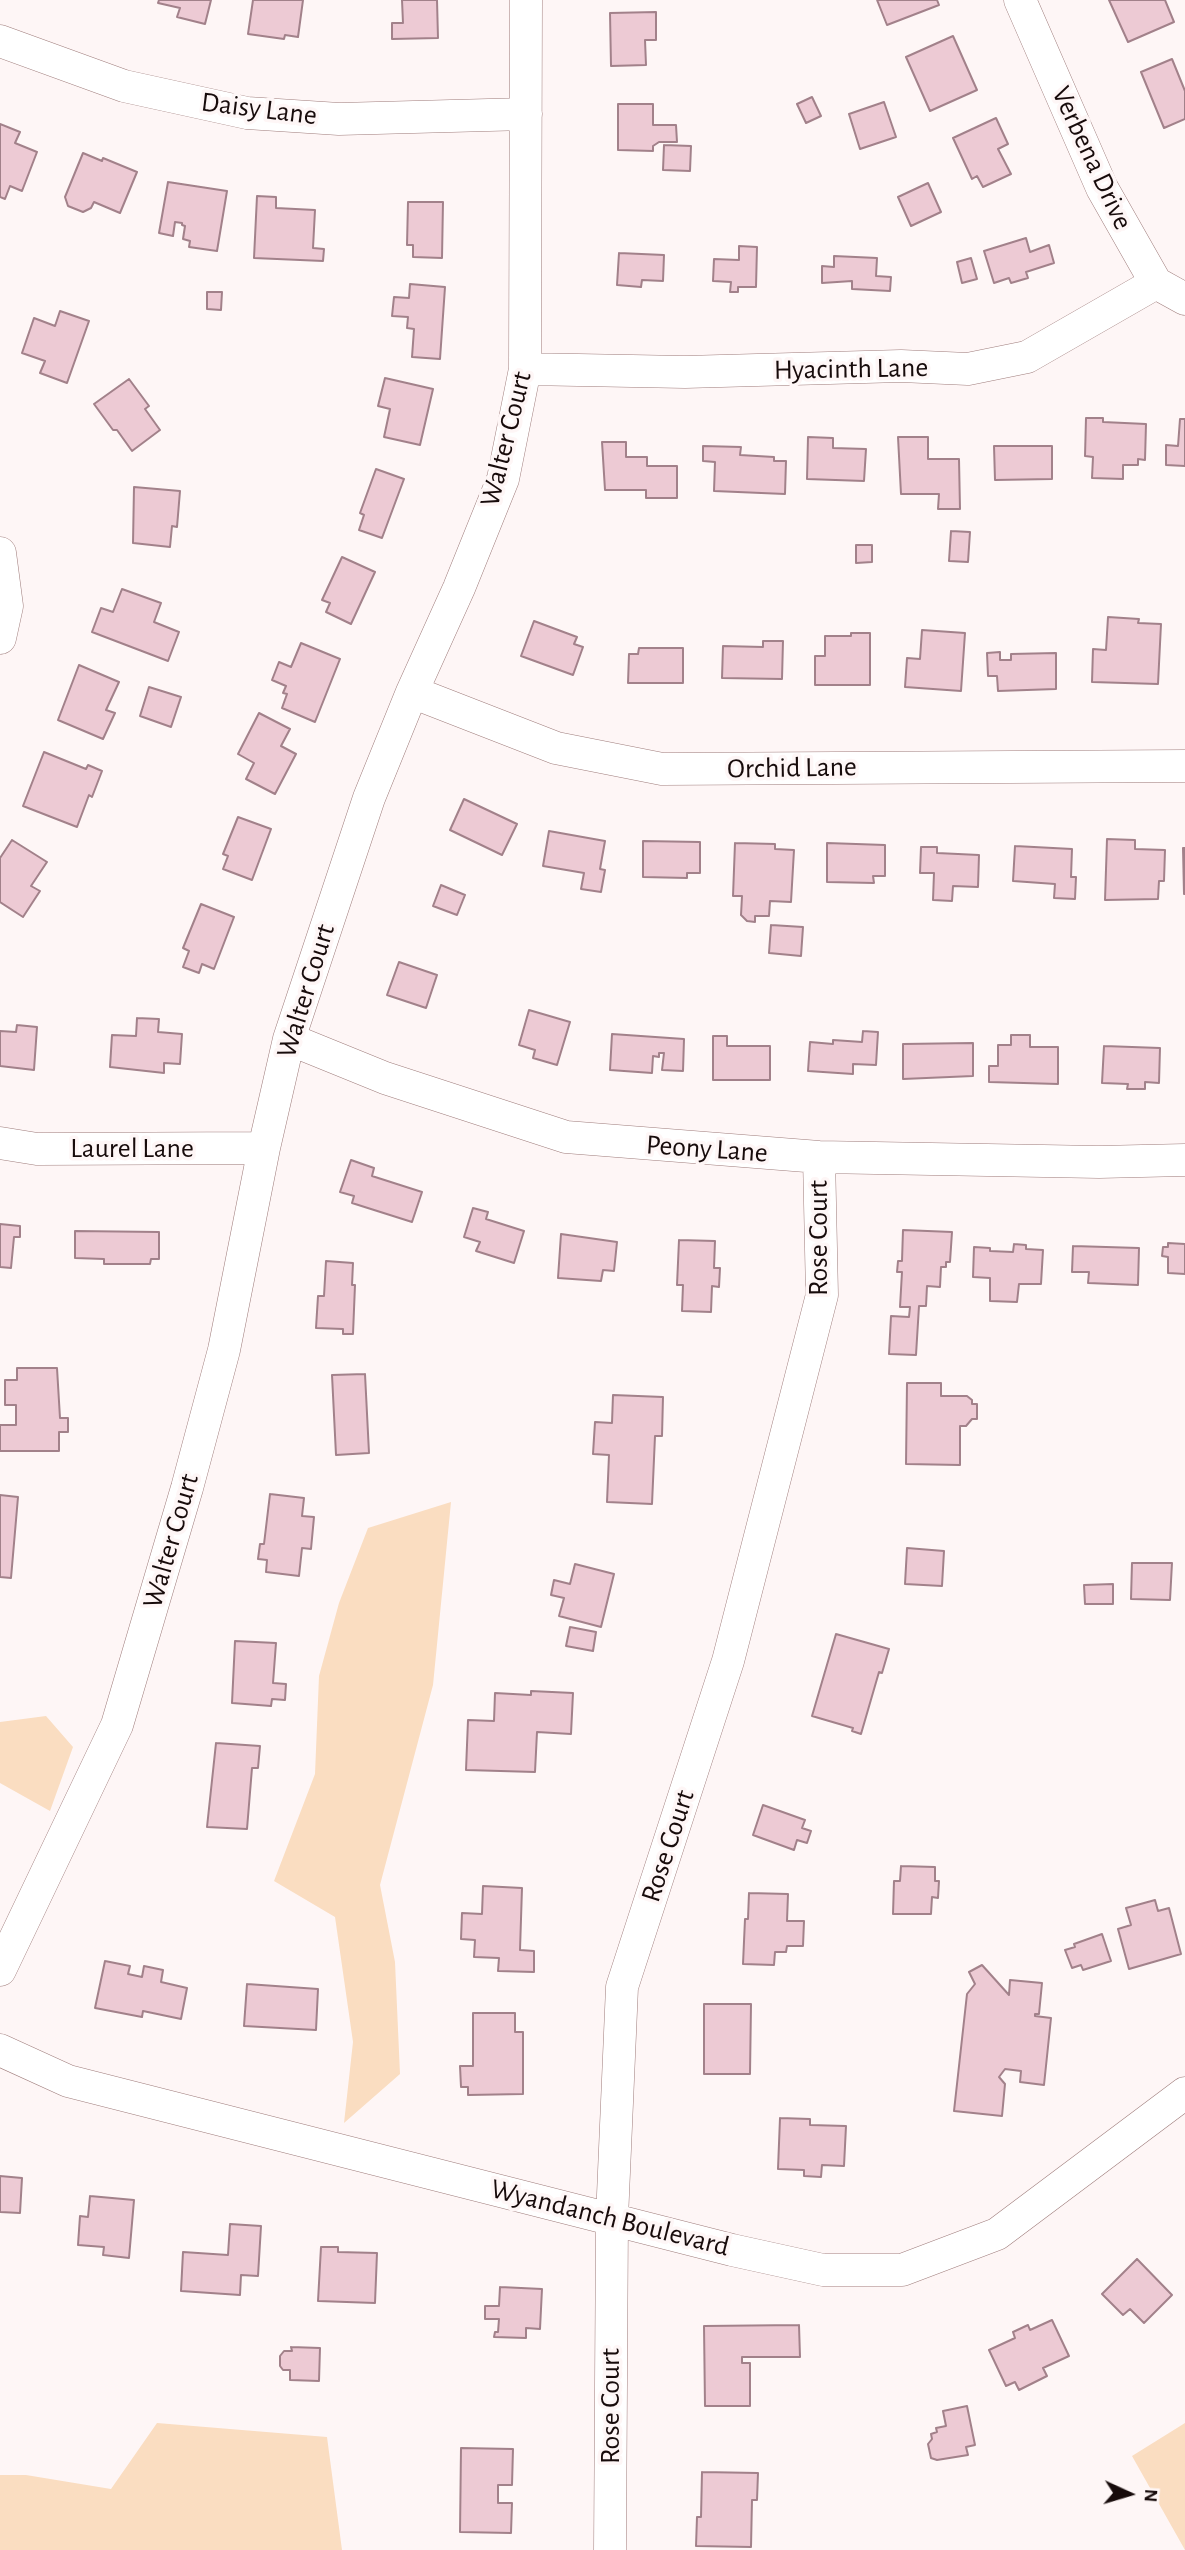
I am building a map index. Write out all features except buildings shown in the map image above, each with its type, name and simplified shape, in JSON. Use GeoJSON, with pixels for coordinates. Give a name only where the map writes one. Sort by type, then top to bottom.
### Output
{"type":"FeatureCollection","features":[{"type":"Feature","properties":{"kind":"street","name":"Walter Court"},"geometry":{"type":"LineString","coordinates":[[0,1970],[117,1725],[187,1488],[224,1350],[264,1148],[289,1040],[369,798],[412,692],[459,588],[502,479],[526,369],[526,0]]}},
{"type":"Feature","properties":{"kind":"street","name":"Verbena Drive"},"geometry":{"type":"LineString","coordinates":[[1020,0],[1102,188],[1156,283]]}},
{"type":"Feature","properties":{"kind":"street","name":"Daisy Lane"},"geometry":{"type":"LineString","coordinates":[[0,41],[124,86],[247,113],[339,119],[526,114]]}},
{"type":"Feature","properties":{"kind":"street"},"geometry":{"type":"LineString","coordinates":[[1156,283],[1185,299]]}},
{"type":"Feature","properties":{"kind":"street","name":"Hyacinth Lane"},"geometry":{"type":"LineString","coordinates":[[526,369],[685,372],[901,366],[968,369],[1027,357],[1156,283]]}},
{"type":"Feature","properties":{"kind":"street"},"geometry":{"type":"LineString","coordinates":[[0,553],[7,606],[0,638]]}},
{"type":"Feature","properties":{"kind":"street","name":"Orchid Lane"},"geometry":{"type":"LineString","coordinates":[[412,692],[556,748],[662,769],[1185,766]]}},
{"type":"Feature","properties":{"kind":"street","name":"Peony Lane"},"geometry":{"type":"LineString","coordinates":[[289,1040],[385,1078],[566,1137],[818,1157],[1099,1162],[1185,1160]]}},
{"type":"Feature","properties":{"kind":"street","name":"Laurel Lane"},"geometry":{"type":"LineString","coordinates":[[0,1143],[37,1149],[264,1148]]}},
{"type":"Feature","properties":{"kind":"street","name":"Rose Court"},"geometry":{"type":"LineString","coordinates":[[610,2550],[612,2218],[622,1987],[729,1661],[822,1296],[818,1157]]}},
{"type":"Feature","properties":{"kind":"street","name":"Wyandanch Boulevard"},"geometry":{"type":"LineString","coordinates":[[0,2050],[68,2081],[823,2270],[902,2270],[997,2234],[1185,2094]]}},
{"type":"Feature","properties":{"kind":"shaded area"},"geometry":{"type":"Polygon","coordinates":[[[451,1502],[433,1685],[380,1885],[395,1962],[400,2074],[344,2123],[353,2042],[335,1917],[274,1881],[315,1774],[319,1676],[339,1603],[368,1528],[451,1502]]]}},
{"type":"Feature","properties":{"kind":"shaded area"},"geometry":{"type":"Polygon","coordinates":[[[46,1716],[73,1747],[50,1811],[0,1783],[0,1722],[46,1716]]]}},
{"type":"Feature","properties":{"kind":"shaded area"},"geometry":{"type":"Polygon","coordinates":[[[157,2423],[327,2437],[342,2550],[0,2550],[0,2475],[26,2475],[111,2489],[157,2423]]]}},
{"type":"Feature","properties":{"kind":"shaded area"},"geometry":{"type":"Polygon","coordinates":[[[1185,2423],[1185,2550],[1132,2456],[1185,2423]]]}}]}
